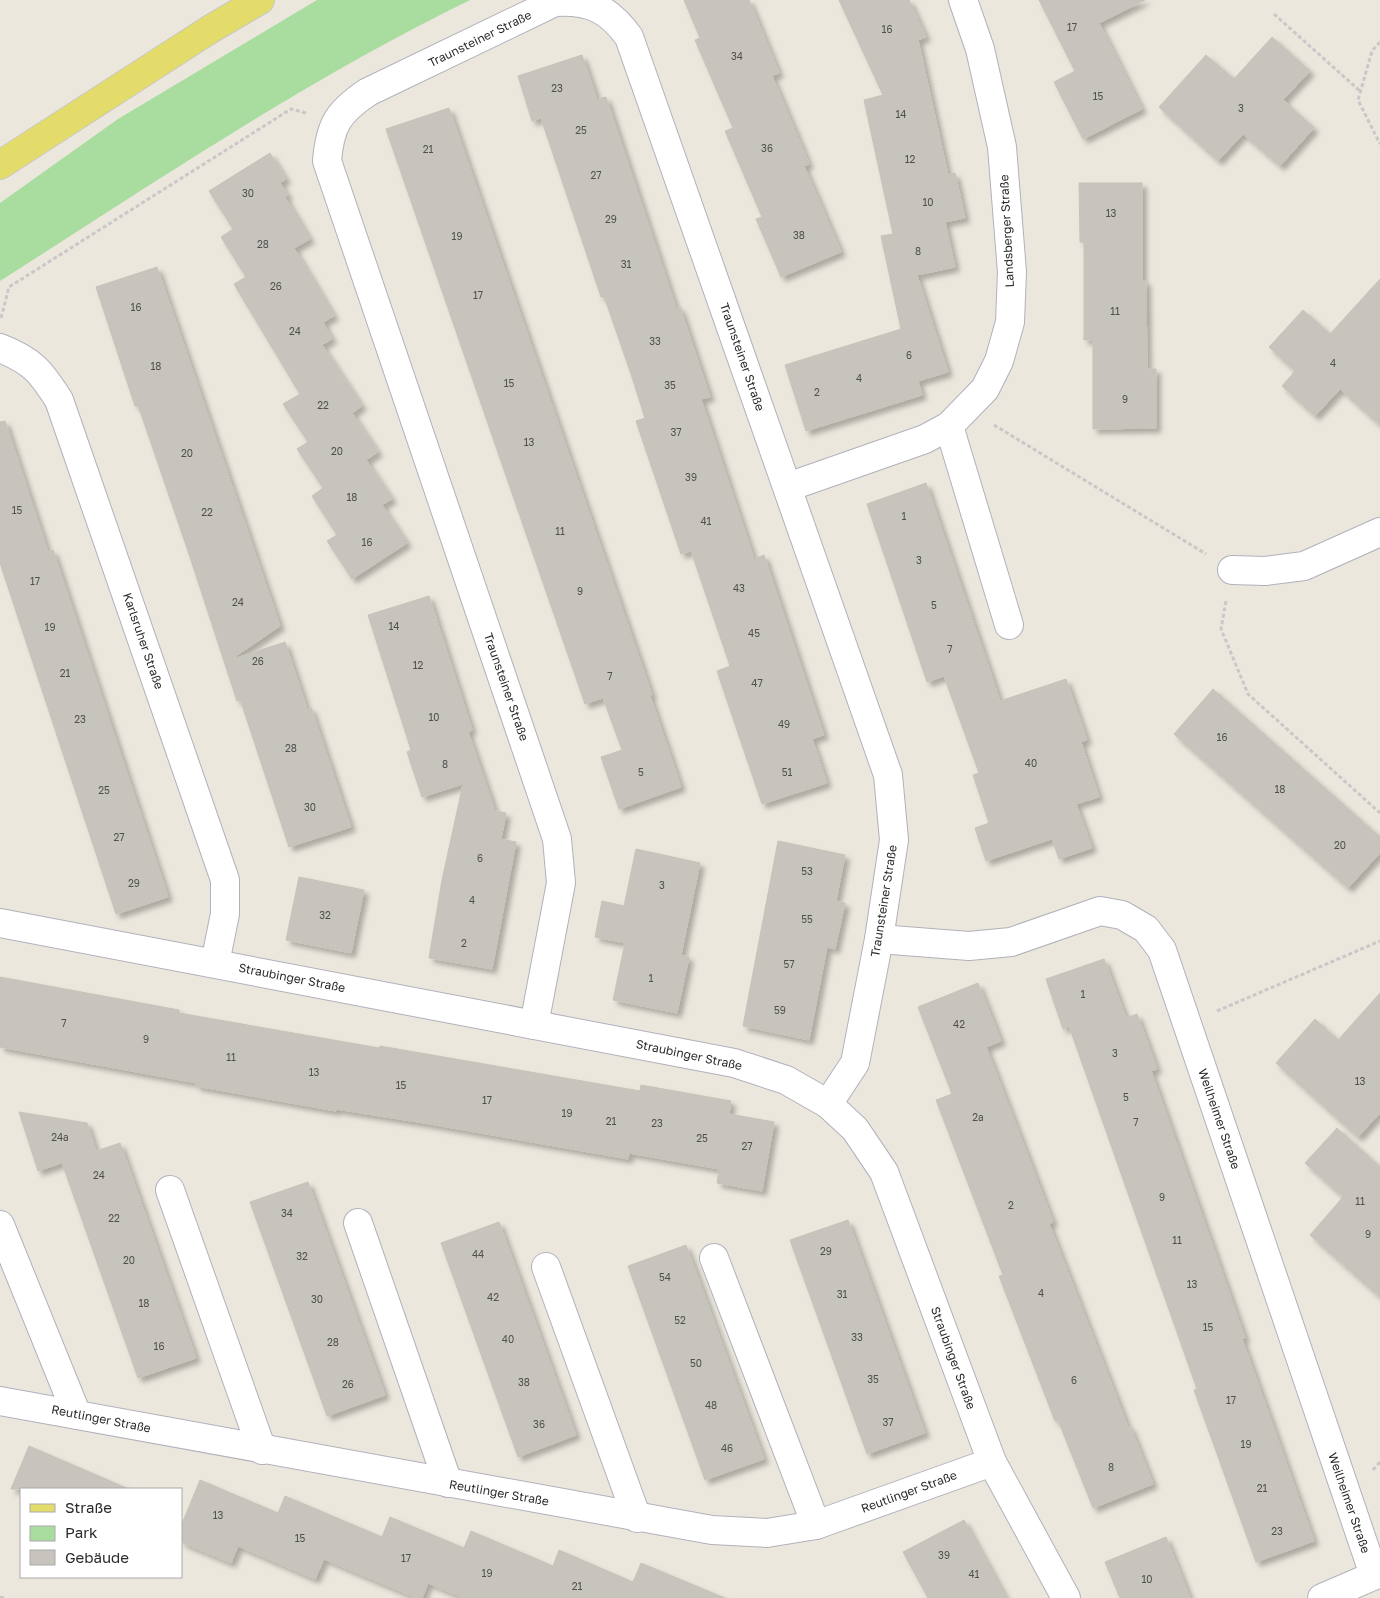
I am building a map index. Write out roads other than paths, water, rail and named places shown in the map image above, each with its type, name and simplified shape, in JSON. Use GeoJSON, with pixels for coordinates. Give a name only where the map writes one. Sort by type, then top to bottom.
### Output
{"type":"FeatureCollection","features":[{"type":"Feature","properties":{"kind":"main road"},"geometry":{"type":"LineString","coordinates":[[0,165],[201,35],[260,0]]}},
{"type":"Feature","properties":{"kind":"street","name":"Landsberger Straße"},"geometry":{"type":"LineString","coordinates":[[788,487],[925,439],[958,417],[985,389],[999,361],[1010,322],[1012,272],[1002,147],[980,49],[963,0]]}},
{"type":"Feature","properties":{"kind":"street","name":"Traunsteiner Straße"},"geometry":{"type":"LineString","coordinates":[[534,1025],[561,883],[558,839],[327,161],[329,137],[336,120],[348,106],[368,92],[555,2],[577,1],[595,6],[617,20],[629,38],[888,776],[894,840],[879,939],[855,1063],[828,1104]]}},
{"type":"Feature","properties":{"kind":"street","name":"Karlsruher Straße"},"geometry":{"type":"LineString","coordinates":[[0,348],[20,356],[42,373],[59,400],[66,419],[225,880],[225,914],[214,963]]}},
{"type":"Feature","properties":{"kind":"street"},"geometry":{"type":"LineString","coordinates":[[958,417],[1008,625]]}},
{"type":"Feature","properties":{"kind":"street"},"geometry":{"type":"LineString","coordinates":[[1232,570],[1265,571],[1304,566],[1380,532]]}},
{"type":"Feature","properties":{"kind":"street","name":"Weilheimer Straße"},"geometry":{"type":"LineString","coordinates":[[879,939],[969,946],[1011,942],[1100,911],[1122,915],[1146,929],[1162,950],[1377,1574]]}},
{"type":"Feature","properties":{"kind":"street","name":"Straubinger Straße"},"geometry":{"type":"LineString","coordinates":[[0,923],[734,1063],[786,1080],[828,1104],[855,1129],[884,1172],[992,1462],[1066,1598]]}},
{"type":"Feature","properties":{"kind":"street"},"geometry":{"type":"LineString","coordinates":[[170,1190],[262,1450]]}},
{"type":"Feature","properties":{"kind":"street"},"geometry":{"type":"LineString","coordinates":[[358,1224],[448,1483]]}},
{"type":"Feature","properties":{"kind":"street"},"geometry":{"type":"LineString","coordinates":[[0,1226],[77,1415]]}},
{"type":"Feature","properties":{"kind":"street"},"geometry":{"type":"LineString","coordinates":[[714,1258],[816,1525]]}},
{"type":"Feature","properties":{"kind":"street"},"geometry":{"type":"LineString","coordinates":[[546,1267],[637,1518]]}},
{"type":"Feature","properties":{"kind":"street","name":"Reutlinger Straße"},"geometry":{"type":"LineString","coordinates":[[0,1401],[637,1518],[712,1530],[766,1533],[816,1525],[992,1462]]}},
{"type":"Feature","properties":{"kind":"street"},"geometry":{"type":"LineString","coordinates":[[1322,1598],[1377,1574]]}}]}
